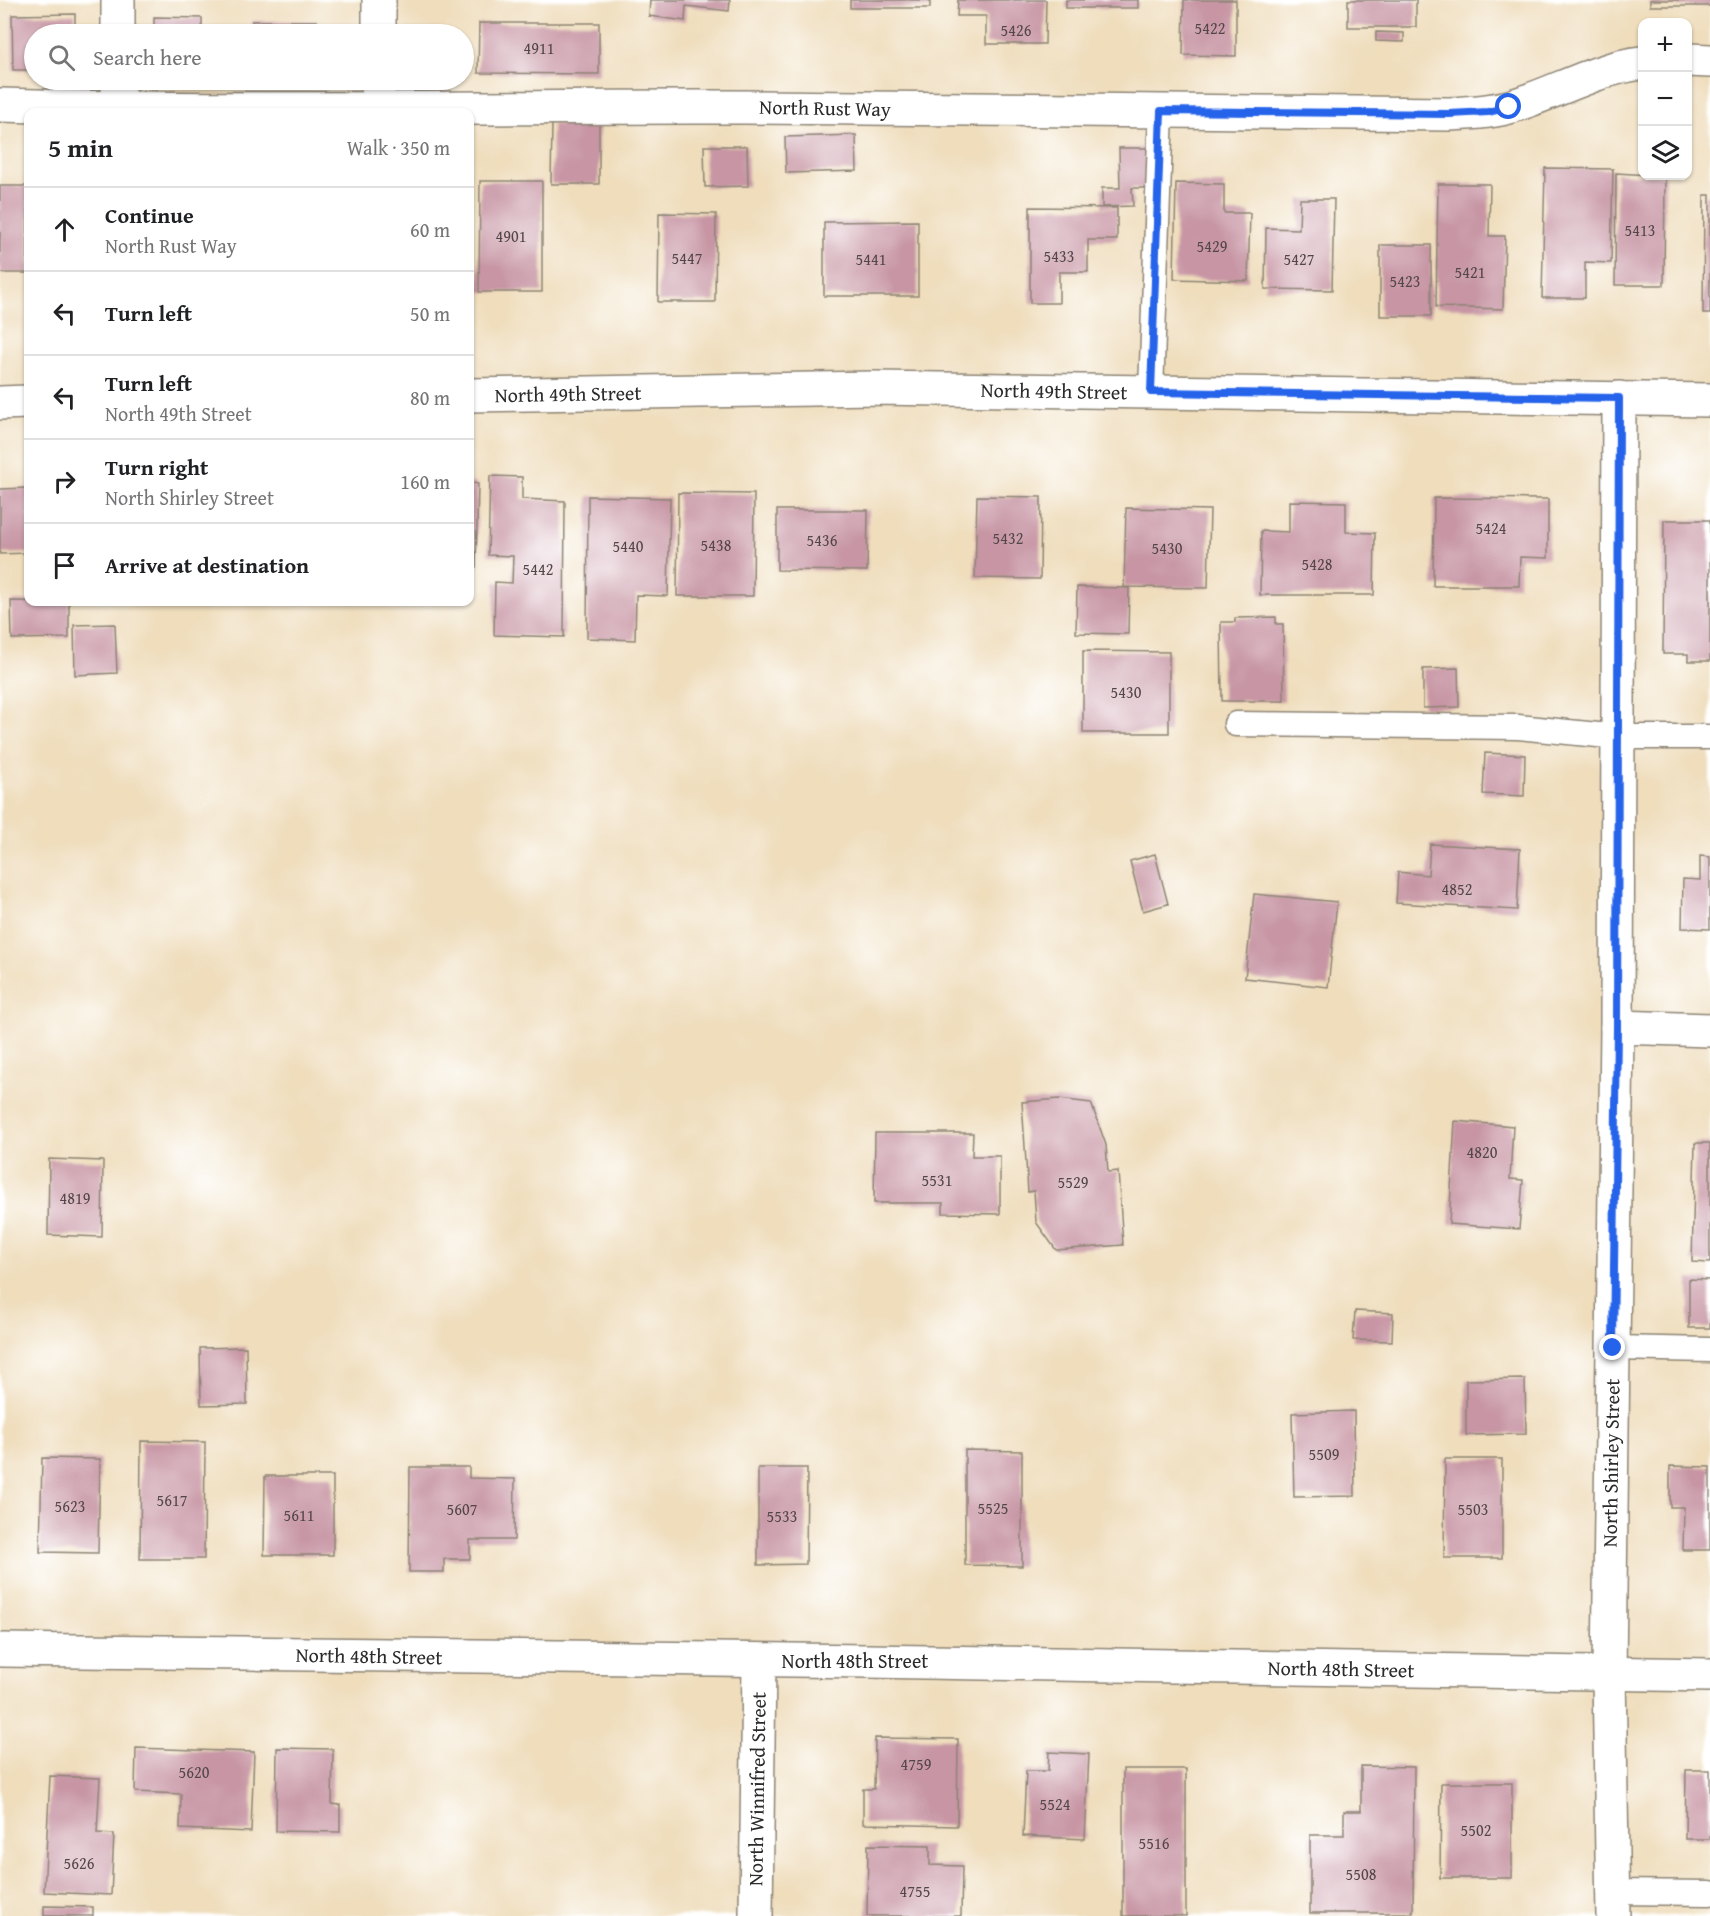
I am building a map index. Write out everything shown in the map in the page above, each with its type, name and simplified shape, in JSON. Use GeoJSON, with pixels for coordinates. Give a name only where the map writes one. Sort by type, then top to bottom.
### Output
{"type":"FeatureCollection","features":[{"type":"Feature","properties":{"kind":"street"},"geometry":{"type":"LineString","coordinates":[[118,0],[118,24]]}},
{"type":"Feature","properties":{"kind":"street"},"geometry":{"type":"LineString","coordinates":[[379,0],[379,24]]}},
{"type":"Feature","properties":{"kind":"street"},"geometry":{"type":"LineString","coordinates":[[1692,60],[1710,61]]}},
{"type":"Feature","properties":{"kind":"street","name":"North Rust Way"},"geometry":{"type":"LineString","coordinates":[[0,105],[118,94],[740,107],[1449,114],[1488,112],[1531,99],[1604,71],[1638,64]]}},
{"type":"Feature","properties":{"kind":"street","name":"North 49th Street"},"geometry":{"type":"LineString","coordinates":[[474,395],[874,388],[1710,400]]}},
{"type":"Feature","properties":{"kind":"street","name":"North Shirley Street"},"geometry":{"type":"LineString","coordinates":[[1613,1904],[1609,1673],[1617,1027],[1619,398]]}},
{"type":"Feature","properties":{"kind":"street"},"geometry":{"type":"LineString","coordinates":[[0,403],[24,402]]}},
{"type":"Feature","properties":{"kind":"street"},"geometry":{"type":"LineString","coordinates":[[1617,1027],[1710,1029]]}},
{"type":"Feature","properties":{"kind":"street","name":"North 48th Street"},"geometry":{"type":"LineString","coordinates":[[0,1650],[759,1661],[867,1660],[1710,1675]]}},
{"type":"Feature","properties":{"kind":"street","name":"North Winnifred Street"},"geometry":{"type":"LineString","coordinates":[[756,1916],[759,1661]]}},
{"type":"Feature","properties":{"kind":"lane"},"geometry":{"type":"LineString","coordinates":[[1151,392],[1161,111]]}},
{"type":"Feature","properties":{"kind":"lane"},"geometry":{"type":"LineString","coordinates":[[1236,724],[1518,727],[1618,737],[1710,737]]}},
{"type":"Feature","properties":{"kind":"lane"},"geometry":{"type":"LineString","coordinates":[[1613,1348],[1710,1350]]}},
{"type":"Feature","properties":{"kind":"lane"},"geometry":{"type":"LineString","coordinates":[[1613,1904],[1710,1893]]}},
{"type":"Feature","properties":{"kind":"building"},"geometry":{"type":"Polygon","coordinates":[[[650,0],[730,0],[729,11],[686,6],[685,21],[649,16],[650,0]]]}},
{"type":"Feature","properties":{"kind":"building"},"geometry":{"type":"Polygon","coordinates":[[[850,0],[930,0],[930,8],[850,8],[850,0]]]}},
{"type":"Feature","properties":{"kind":"building"},"geometry":{"type":"Polygon","coordinates":[[[958,0],[1046,0],[1045,44],[986,44],[986,16],[957,16],[958,0]]]}},
{"type":"Feature","properties":{"kind":"building"},"geometry":{"type":"Polygon","coordinates":[[[1066,0],[1138,0],[1138,8],[1066,8],[1066,0]]]}},
{"type":"Feature","properties":{"kind":"building"},"geometry":{"type":"Polygon","coordinates":[[[1184,0],[1236,0],[1236,56],[1183,55],[1184,0]]]}},
{"type":"Feature","properties":{"kind":"building"},"geometry":{"type":"Polygon","coordinates":[[[1348,0],[1416,0],[1416,27],[1348,27],[1348,0]]]}},
{"type":"Feature","properties":{"kind":"building"},"geometry":{"type":"Polygon","coordinates":[[[1650,0],[1710,0],[1710,6],[1650,6],[1650,0]]]}},
{"type":"Feature","properties":{"kind":"building"},"geometry":{"type":"Polygon","coordinates":[[[75,14],[75,24],[24,24],[24,70],[13,70],[12,15],[75,14]]]}},
{"type":"Feature","properties":{"kind":"building"},"geometry":{"type":"Polygon","coordinates":[[[154,17],[202,18],[202,24],[154,24],[154,17]]]}},
{"type":"Feature","properties":{"kind":"building"},"geometry":{"type":"Polygon","coordinates":[[[252,21],[317,21],[317,24],[252,24],[252,21]]]}},
{"type":"Feature","properties":{"kind":"building"},"geometry":{"type":"Polygon","coordinates":[[[479,23],[599,23],[599,74],[478,73],[479,23]]]}},
{"type":"Feature","properties":{"kind":"building"},"geometry":{"type":"Polygon","coordinates":[[[1376,32],[1404,33],[1404,42],[1376,41],[1376,32]]]}},
{"type":"Feature","properties":{"kind":"building"},"geometry":{"type":"Polygon","coordinates":[[[552,124],[599,124],[599,184],[551,184],[552,124]]]}},
{"type":"Feature","properties":{"kind":"building"},"geometry":{"type":"Polygon","coordinates":[[[856,135],[857,171],[786,173],[785,137],[856,135]]]}},
{"type":"Feature","properties":{"kind":"building"},"geometry":{"type":"Polygon","coordinates":[[[704,146],[747,146],[748,186],[705,187],[704,146]]]}},
{"type":"Feature","properties":{"kind":"building"},"geometry":{"type":"Polygon","coordinates":[[[1119,148],[1147,148],[1148,188],[1132,188],[1133,206],[1102,207],[1102,188],[1120,188],[1119,148]]]}},
{"type":"Feature","properties":{"kind":"building"},"geometry":{"type":"Polygon","coordinates":[[[1545,168],[1613,169],[1611,263],[1585,262],[1585,298],[1542,298],[1545,168]]]}},
{"type":"Feature","properties":{"kind":"building"},"geometry":{"type":"Polygon","coordinates":[[[1616,173],[1638,174],[1638,180],[1665,180],[1664,285],[1615,285],[1616,173]]]}},
{"type":"Feature","properties":{"kind":"building"},"geometry":{"type":"Polygon","coordinates":[[[480,181],[542,181],[542,292],[479,292],[480,181]]]}},
{"type":"Feature","properties":{"kind":"building"},"geometry":{"type":"Polygon","coordinates":[[[1176,183],[1224,184],[1224,213],[1250,213],[1248,281],[1174,279],[1176,183]]]}},
{"type":"Feature","properties":{"kind":"building"},"geometry":{"type":"Polygon","coordinates":[[[1438,184],[1490,184],[1489,236],[1505,236],[1503,309],[1436,307],[1438,184]]]}},
{"type":"Feature","properties":{"kind":"building"},"geometry":{"type":"Polygon","coordinates":[[[0,186],[24,186],[24,273],[0,273],[0,186]]]}},
{"type":"Feature","properties":{"kind":"building"},"geometry":{"type":"Polygon","coordinates":[[[1704,195],[1710,195],[1710,314],[1703,314],[1704,195]]]}},
{"type":"Feature","properties":{"kind":"building"},"geometry":{"type":"Polygon","coordinates":[[[1300,199],[1334,199],[1332,290],[1265,289],[1266,228],[1299,229],[1300,199]]]}},
{"type":"Feature","properties":{"kind":"building"},"geometry":{"type":"Polygon","coordinates":[[[1030,207],[1117,208],[1117,240],[1088,240],[1088,272],[1059,272],[1059,303],[1030,303],[1030,207]]]}},
{"type":"Feature","properties":{"kind":"building"},"geometry":{"type":"Polygon","coordinates":[[[659,213],[716,214],[715,302],[658,302],[659,213]]]}},
{"type":"Feature","properties":{"kind":"building"},"geometry":{"type":"Polygon","coordinates":[[[918,221],[918,296],[824,296],[824,222],[918,221]]]}},
{"type":"Feature","properties":{"kind":"building"},"geometry":{"type":"Polygon","coordinates":[[[1380,245],[1431,245],[1431,316],[1380,316],[1380,245]]]}},
{"type":"Feature","properties":{"kind":"building"},"geometry":{"type":"Polygon","coordinates":[[[490,476],[522,477],[522,499],[565,501],[564,637],[494,635],[495,582],[512,583],[513,556],[488,555],[490,476]]]}},
{"type":"Feature","properties":{"kind":"building"},"geometry":{"type":"Polygon","coordinates":[[[474,483],[478,484],[476,567],[474,567],[474,483]]]}},
{"type":"Feature","properties":{"kind":"building"},"geometry":{"type":"Polygon","coordinates":[[[24,488],[24,553],[0,554],[0,489],[24,488]]]}},
{"type":"Feature","properties":{"kind":"building"},"geometry":{"type":"Polygon","coordinates":[[[678,493],[754,494],[753,596],[677,596],[678,493]]]}},
{"type":"Feature","properties":{"kind":"building"},"geometry":{"type":"Polygon","coordinates":[[[588,496],[670,498],[668,596],[636,595],[635,640],[587,638],[588,496]]]}},
{"type":"Feature","properties":{"kind":"building"},"geometry":{"type":"Polygon","coordinates":[[[977,496],[1041,497],[1040,579],[975,578],[977,496]]]}},
{"type":"Feature","properties":{"kind":"building"},"geometry":{"type":"Polygon","coordinates":[[[1434,498],[1548,499],[1548,558],[1520,557],[1519,586],[1433,586],[1434,498]]]}},
{"type":"Feature","properties":{"kind":"building"},"geometry":{"type":"Polygon","coordinates":[[[1289,501],[1346,502],[1346,532],[1375,533],[1374,595],[1260,595],[1261,531],[1289,532],[1289,501]]]}},
{"type":"Feature","properties":{"kind":"building"},"geometry":{"type":"Polygon","coordinates":[[[1126,508],[1210,510],[1208,588],[1124,587],[1126,508]]]}},
{"type":"Feature","properties":{"kind":"building"},"geometry":{"type":"Polygon","coordinates":[[[777,510],[868,510],[867,571],[777,570],[777,510]]]}},
{"type":"Feature","properties":{"kind":"building"},"geometry":{"type":"Polygon","coordinates":[[[1664,520],[1710,520],[1710,661],[1688,661],[1688,654],[1663,654],[1664,520]]]}},
{"type":"Feature","properties":{"kind":"building"},"geometry":{"type":"Polygon","coordinates":[[[1077,587],[1129,588],[1128,634],[1076,633],[1077,587]]]}},
{"type":"Feature","properties":{"kind":"building"},"geometry":{"type":"Polygon","coordinates":[[[11,601],[24,601],[24,606],[69,606],[69,638],[12,639],[11,601]]]}},
{"type":"Feature","properties":{"kind":"building"},"geometry":{"type":"Polygon","coordinates":[[[1276,617],[1276,624],[1283,624],[1284,701],[1222,701],[1221,622],[1235,622],[1235,618],[1276,617]]]}},
{"type":"Feature","properties":{"kind":"building"},"geometry":{"type":"Polygon","coordinates":[[[115,624],[117,673],[75,675],[74,625],[115,624]]]}},
{"type":"Feature","properties":{"kind":"building"},"geometry":{"type":"Polygon","coordinates":[[[1083,651],[1169,652],[1169,733],[1083,733],[1083,651]]]}},
{"type":"Feature","properties":{"kind":"building"},"geometry":{"type":"Polygon","coordinates":[[[1458,668],[1459,707],[1423,708],[1423,669],[1458,668]]]}},
{"type":"Feature","properties":{"kind":"building"},"geometry":{"type":"Polygon","coordinates":[[[1485,753],[1525,755],[1524,796],[1483,794],[1485,753]]]}},
{"type":"Feature","properties":{"kind":"building"},"geometry":{"type":"Polygon","coordinates":[[[1430,844],[1520,849],[1517,910],[1396,903],[1398,872],[1428,875],[1430,844]]]}},
{"type":"Feature","properties":{"kind":"building"},"geometry":{"type":"Polygon","coordinates":[[[1155,854],[1168,904],[1143,911],[1130,861],[1155,854]]]}},
{"type":"Feature","properties":{"kind":"building"},"geometry":{"type":"Polygon","coordinates":[[[1700,856],[1710,857],[1710,929],[1682,928],[1683,879],[1700,880],[1700,856]]]}},
{"type":"Feature","properties":{"kind":"building"},"geometry":{"type":"Polygon","coordinates":[[[1254,894],[1337,902],[1328,987],[1245,978],[1254,894]]]}},
{"type":"Feature","properties":{"kind":"building"},"geometry":{"type":"Polygon","coordinates":[[[1059,1099],[1091,1103],[1106,1145],[1108,1172],[1118,1171],[1123,1245],[1056,1250],[1036,1222],[1034,1191],[1028,1192],[1022,1102],[1059,1099]]]}},
{"type":"Feature","properties":{"kind":"building"},"geometry":{"type":"Polygon","coordinates":[[[1455,1121],[1513,1126],[1510,1179],[1523,1180],[1519,1229],[1449,1224],[1455,1121]]]}},
{"type":"Feature","properties":{"kind":"building"},"geometry":{"type":"Polygon","coordinates":[[[875,1133],[973,1133],[972,1156],[1000,1156],[1000,1214],[943,1213],[943,1203],[874,1203],[875,1133]]]}},
{"type":"Feature","properties":{"kind":"building"},"geometry":{"type":"Polygon","coordinates":[[[1695,1143],[1710,1143],[1710,1263],[1692,1262],[1695,1143]]]}},
{"type":"Feature","properties":{"kind":"building"},"geometry":{"type":"Polygon","coordinates":[[[49,1159],[103,1161],[102,1237],[48,1235],[49,1159]]]}},
{"type":"Feature","properties":{"kind":"building"},"geometry":{"type":"Polygon","coordinates":[[[1689,1279],[1710,1280],[1710,1328],[1689,1328],[1689,1279]]]}},
{"type":"Feature","properties":{"kind":"building"},"geometry":{"type":"Polygon","coordinates":[[[1355,1311],[1393,1313],[1392,1341],[1353,1340],[1355,1311]]]}},
{"type":"Feature","properties":{"kind":"building"},"geometry":{"type":"Polygon","coordinates":[[[246,1347],[247,1404],[201,1405],[200,1348],[246,1347]]]}},
{"type":"Feature","properties":{"kind":"building"},"geometry":{"type":"Polygon","coordinates":[[[1525,1379],[1526,1434],[1466,1435],[1466,1380],[1525,1379]]]}},
{"type":"Feature","properties":{"kind":"building"},"geometry":{"type":"Polygon","coordinates":[[[1354,1411],[1355,1496],[1294,1497],[1292,1413],[1354,1411]]]}},
{"type":"Feature","properties":{"kind":"building"},"geometry":{"type":"Polygon","coordinates":[[[141,1441],[205,1442],[204,1559],[140,1559],[141,1441]]]}},
{"type":"Feature","properties":{"kind":"building"},"geometry":{"type":"Polygon","coordinates":[[[965,1450],[1022,1451],[1022,1566],[965,1565],[965,1450]]]}},
{"type":"Feature","properties":{"kind":"building"},"geometry":{"type":"Polygon","coordinates":[[[42,1458],[100,1459],[98,1553],[40,1552],[42,1458]]]}},
{"type":"Feature","properties":{"kind":"building"},"geometry":{"type":"Polygon","coordinates":[[[1445,1459],[1502,1459],[1502,1558],[1444,1558],[1445,1459]]]}},
{"type":"Feature","properties":{"kind":"building"},"geometry":{"type":"Polygon","coordinates":[[[1670,1466],[1710,1467],[1710,1550],[1683,1550],[1684,1507],[1670,1507],[1670,1466]]]}},
{"type":"Feature","properties":{"kind":"building"},"geometry":{"type":"Polygon","coordinates":[[[410,1467],[469,1467],[469,1478],[515,1479],[514,1540],[470,1540],[470,1559],[444,1559],[444,1572],[409,1572],[410,1467]]]}},
{"type":"Feature","properties":{"kind":"building"},"geometry":{"type":"Polygon","coordinates":[[[758,1468],[807,1468],[806,1564],[758,1565],[758,1468]]]}},
{"type":"Feature","properties":{"kind":"building"},"geometry":{"type":"Polygon","coordinates":[[[265,1476],[333,1476],[333,1555],[264,1555],[265,1476]]]}},
{"type":"Feature","properties":{"kind":"building"},"geometry":{"type":"Polygon","coordinates":[[[875,1738],[958,1739],[957,1826],[863,1824],[863,1789],[874,1789],[875,1738]]]}},
{"type":"Feature","properties":{"kind":"building"},"geometry":{"type":"Polygon","coordinates":[[[136,1748],[254,1752],[251,1832],[180,1829],[181,1794],[135,1792],[136,1748]]]}},
{"type":"Feature","properties":{"kind":"building"},"geometry":{"type":"Polygon","coordinates":[[[277,1748],[333,1749],[332,1804],[340,1805],[340,1832],[276,1831],[277,1748]]]}},
{"type":"Feature","properties":{"kind":"building"},"geometry":{"type":"Polygon","coordinates":[[[1049,1752],[1089,1754],[1085,1839],[1023,1836],[1026,1771],[1048,1771],[1049,1752]]]}},
{"type":"Feature","properties":{"kind":"building"},"geometry":{"type":"Polygon","coordinates":[[[1361,1766],[1414,1767],[1413,1913],[1310,1913],[1310,1835],[1344,1835],[1344,1811],[1361,1811],[1361,1766]]]}},
{"type":"Feature","properties":{"kind":"building"},"geometry":{"type":"Polygon","coordinates":[[[1123,1769],[1186,1769],[1186,1916],[1123,1916],[1123,1769]]]}},
{"type":"Feature","properties":{"kind":"building"},"geometry":{"type":"Polygon","coordinates":[[[1686,1770],[1710,1770],[1710,1839],[1685,1839],[1686,1770]]]}},
{"type":"Feature","properties":{"kind":"building"},"geometry":{"type":"Polygon","coordinates":[[[50,1776],[100,1778],[97,1833],[114,1834],[111,1895],[44,1892],[50,1776]]]}},
{"type":"Feature","properties":{"kind":"building"},"geometry":{"type":"Polygon","coordinates":[[[1441,1783],[1512,1783],[1512,1878],[1440,1878],[1441,1783]]]}},
{"type":"Feature","properties":{"kind":"building"},"geometry":{"type":"Polygon","coordinates":[[[868,1845],[930,1846],[930,1865],[962,1866],[961,1916],[867,1916],[868,1845]]]}},
{"type":"Feature","properties":{"kind":"building"},"geometry":{"type":"Polygon","coordinates":[[[44,1906],[93,1907],[93,1916],[44,1916],[44,1906]]]}},
{"type":"Feature","properties":{"kind":"route"},"geometry":{"type":"LineString","coordinates":[[1509,107],[1488,112],[1449,114],[1161,111],[1151,392],[1619,398],[1617,1027],[1613,1348]]}}]}
